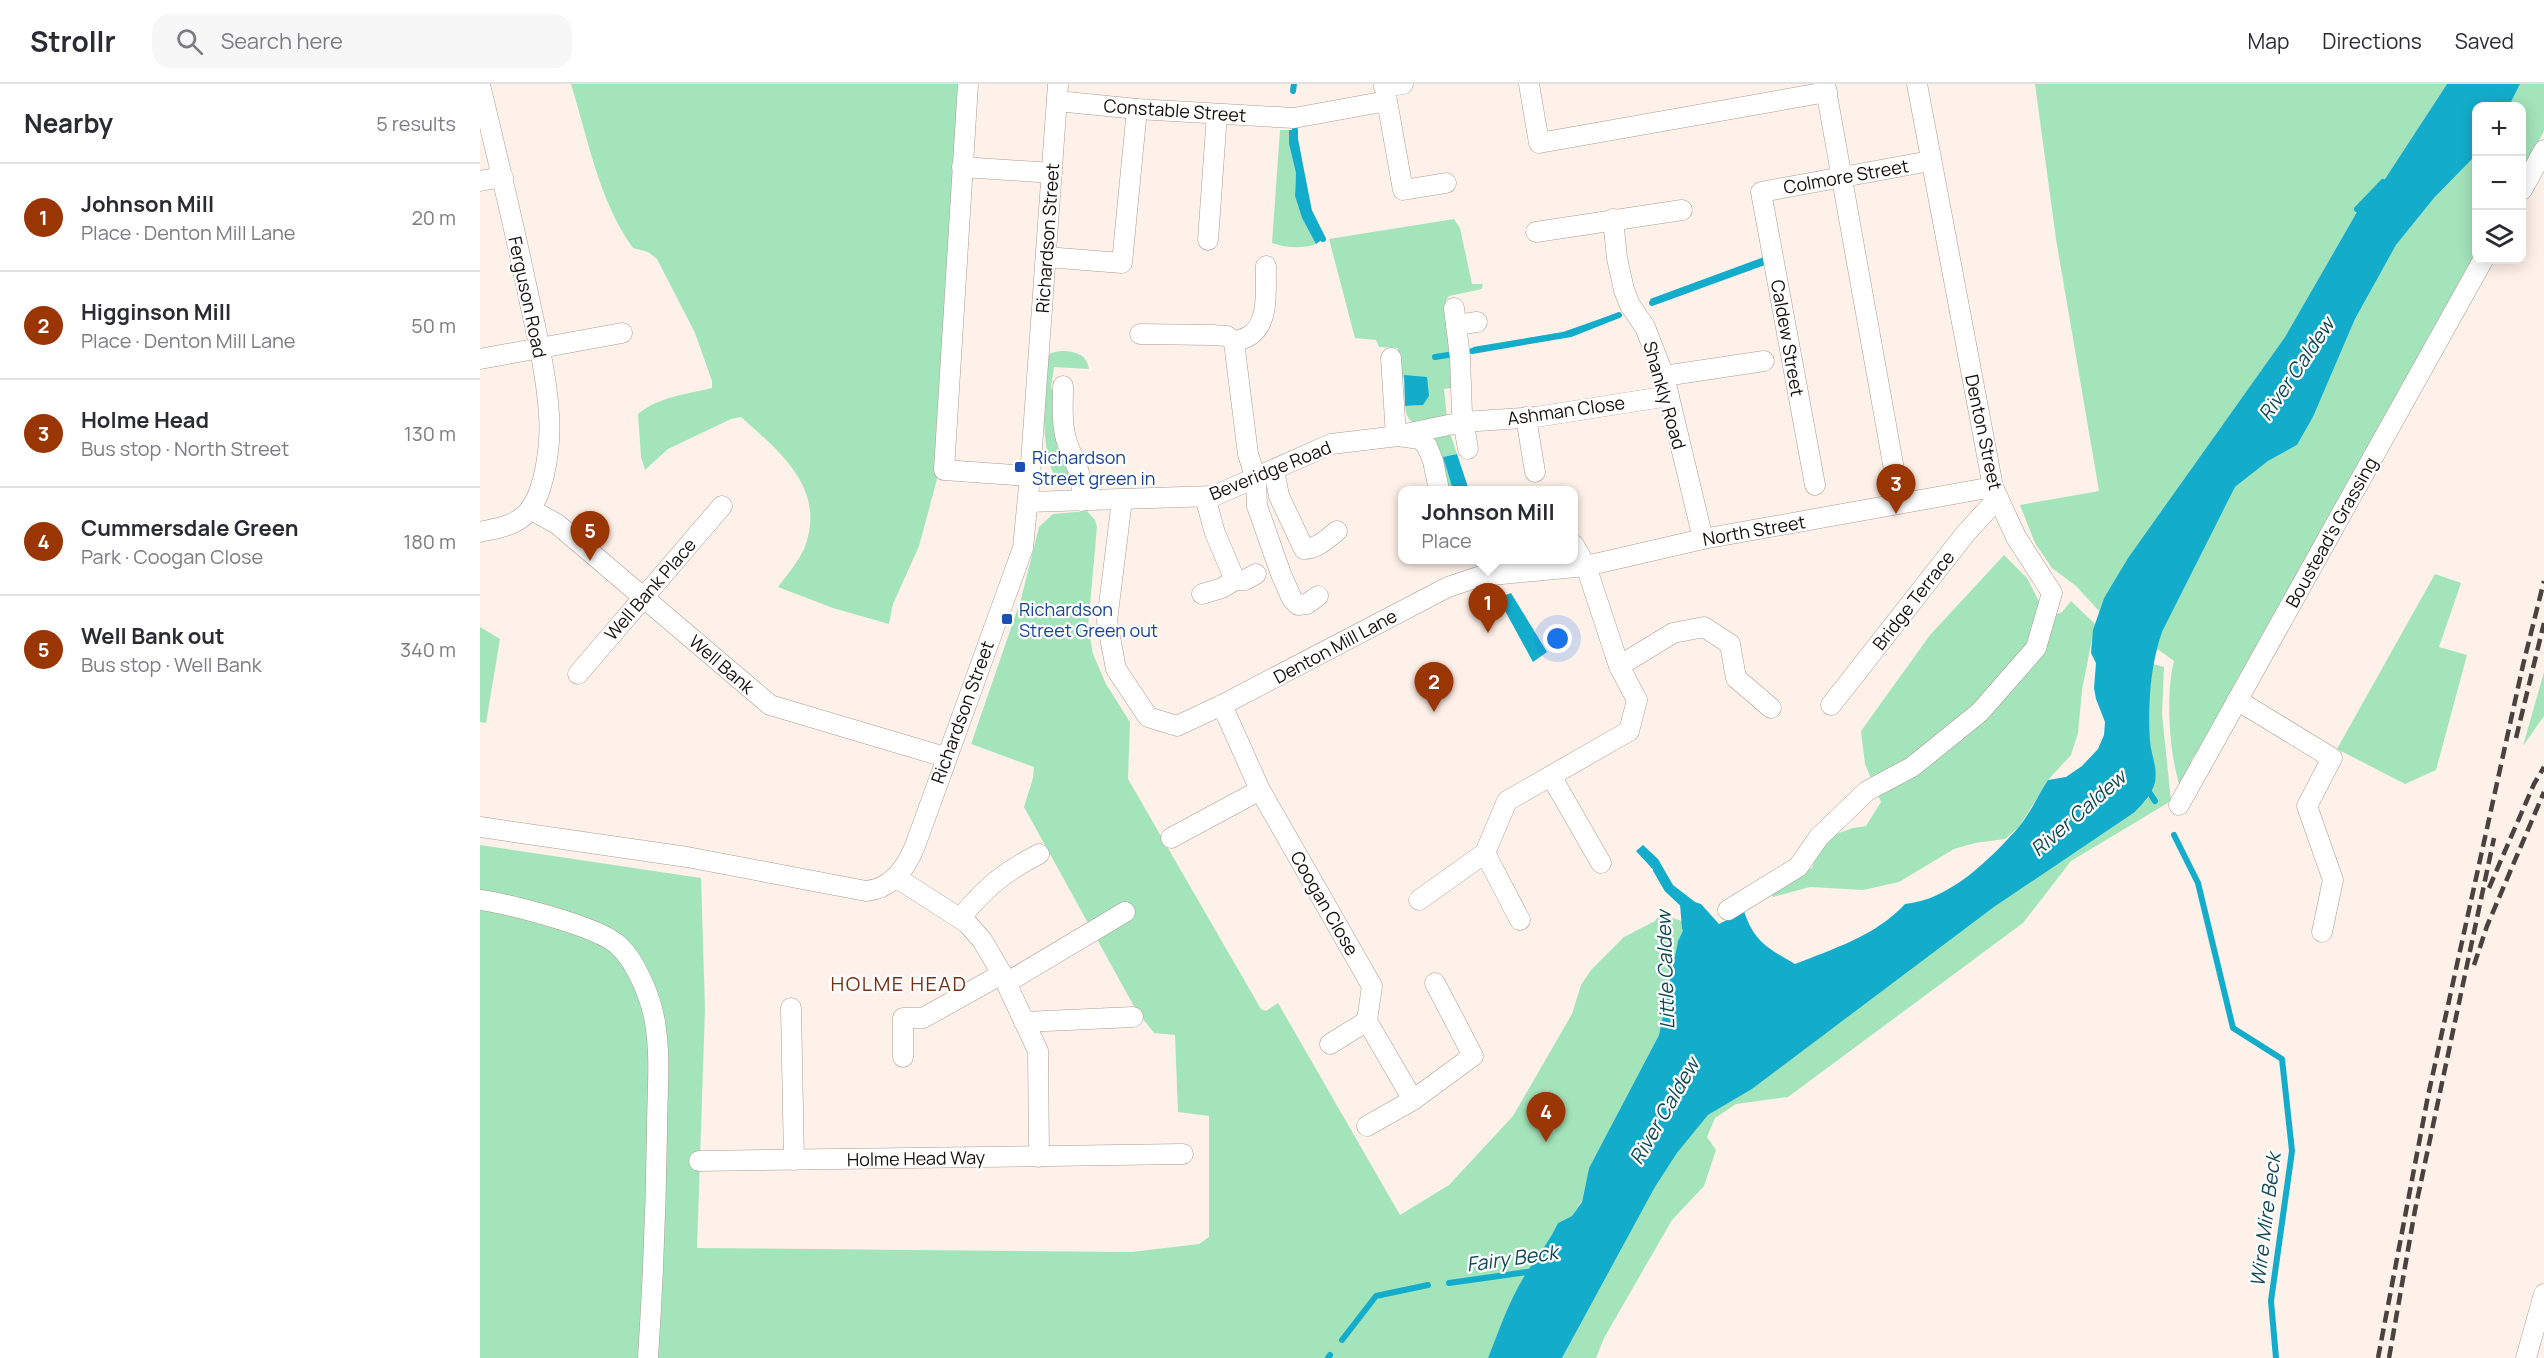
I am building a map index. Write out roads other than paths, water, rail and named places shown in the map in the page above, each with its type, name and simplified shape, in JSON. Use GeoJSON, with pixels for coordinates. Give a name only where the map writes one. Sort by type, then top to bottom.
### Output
{"type":"FeatureCollection","features":[{"type":"Feature","properties":{"kind":"street"},"geometry":{"type":"LineString","coordinates":[[968,84],[944,470],[1030,476]]}},
{"type":"Feature","properties":{"kind":"street"},"geometry":{"type":"LineString","coordinates":[[1529,84],[1539,143],[1826,88],[1900,503]]}},
{"type":"Feature","properties":{"kind":"street","name":"Denton Street"},"geometry":{"type":"LineString","coordinates":[[1728,910],[1798,867],[1819,837],[1867,791],[1912,767],[1980,712],[2036,648],[2052,593],[2016,537],[1996,492],[1930,161],[1917,84]]}},
{"type":"Feature","properties":{"kind":"street","name":"Ferguson Road"},"geometry":{"type":"LineString","coordinates":[[480,85],[503,177],[539,348],[549,416],[549,446],[542,482],[530,509]]}},
{"type":"Feature","properties":{"kind":"street"},"geometry":{"type":"LineString","coordinates":[[1390,88],[1403,190],[1446,183]]}},
{"type":"Feature","properties":{"kind":"street","name":"Constable Street"},"geometry":{"type":"LineString","coordinates":[[1057,93],[1137,109],[1294,118],[1390,88]]}},
{"type":"Feature","properties":{"kind":"street","name":"Richardson Street"},"geometry":{"type":"LineString","coordinates":[[897,878],[912,853],[945,757],[1023,548],[1057,93]]}},
{"type":"Feature","properties":{"kind":"street"},"geometry":{"type":"LineString","coordinates":[[1046,257],[1122,263],[1137,109]]}},
{"type":"Feature","properties":{"kind":"street"},"geometry":{"type":"LineString","coordinates":[[1208,240],[1217,114]]}},
{"type":"Feature","properties":{"kind":"street"},"geometry":{"type":"LineString","coordinates":[[2526,183],[2544,150]]}},
{"type":"Feature","properties":{"kind":"street","name":"Colmore Street"},"geometry":{"type":"LineString","coordinates":[[1761,192],[1930,161]]}},
{"type":"Feature","properties":{"kind":"street"},"geometry":{"type":"LineString","coordinates":[[962,167],[1052,173]]}},
{"type":"Feature","properties":{"kind":"street"},"geometry":{"type":"LineString","coordinates":[[480,181],[503,177]]}},
{"type":"Feature","properties":{"kind":"street","name":"Caldew Street"},"geometry":{"type":"LineString","coordinates":[[1761,192],[1815,485]]}},
{"type":"Feature","properties":{"kind":"street"},"geometry":{"type":"LineString","coordinates":[[1536,232],[1682,210]]}},
{"type":"Feature","properties":{"kind":"street","name":"Shankly Road"},"geometry":{"type":"LineString","coordinates":[[1613,219],[1617,258],[1624,290],[1630,305],[1645,327],[1664,376],[1703,539]]}},
{"type":"Feature","properties":{"kind":"street","name":"Boustead's Grassing"},"geometry":{"type":"LineString","coordinates":[[2179,805],[2481,264]]}},
{"type":"Feature","properties":{"kind":"street"},"geometry":{"type":"LineString","coordinates":[[1234,342],[1251,335],[1260,324],[1264,310],[1266,266]]}},
{"type":"Feature","properties":{"kind":"street"},"geometry":{"type":"LineString","coordinates":[[1468,449],[1460,395],[1461,357],[1455,317],[1477,322]]}},
{"type":"Feature","properties":{"kind":"street"},"geometry":{"type":"LineString","coordinates":[[480,359],[622,333]]}},
{"type":"Feature","properties":{"kind":"street"},"geometry":{"type":"LineString","coordinates":[[1140,334],[1227,336],[1234,342],[1248,454],[1256,479],[1257,506],[1292,599],[1299,605],[1307,604],[1318,596]]}},
{"type":"Feature","properties":{"kind":"street"},"geometry":{"type":"LineString","coordinates":[[1391,358],[1397,436]]}},
{"type":"Feature","properties":{"kind":"street"},"geometry":{"type":"LineString","coordinates":[[1664,376],[1764,361]]}},
{"type":"Feature","properties":{"kind":"street"},"geometry":{"type":"LineString","coordinates":[[1063,386],[1063,423],[1066,441],[1083,480],[1082,501]]}},
{"type":"Feature","properties":{"kind":"street","name":"Ashman Close"},"geometry":{"type":"LineString","coordinates":[[1397,436],[1463,422],[1526,417],[1669,396]]}},
{"type":"Feature","properties":{"kind":"street"},"geometry":{"type":"LineString","coordinates":[[1526,417],[1535,472]]}},
{"type":"Feature","properties":{"kind":"street","name":"Beveridge Road"},"geometry":{"type":"LineString","coordinates":[[1028,502],[1214,496],[1331,444],[1397,436],[1420,439],[1426,446],[1433,461],[1438,486]]}},
{"type":"Feature","properties":{"kind":"street"},"geometry":{"type":"LineString","coordinates":[[1274,470],[1279,496],[1304,549],[1311,549],[1319,545],[1337,531]]}},
{"type":"Feature","properties":{"kind":"street","name":"North Street"},"geometry":{"type":"LineString","coordinates":[[1515,573],[1586,566],[1703,539],[1900,503],[1996,492]]}},
{"type":"Feature","properties":{"kind":"street","name":"Bridge Terrace"},"geometry":{"type":"LineString","coordinates":[[1831,705],[1996,492]]}},
{"type":"Feature","properties":{"kind":"street"},"geometry":{"type":"LineString","coordinates":[[1205,497],[1215,532],[1235,580]]}},
{"type":"Feature","properties":{"kind":"street"},"geometry":{"type":"LineString","coordinates":[[1122,500],[1107,621],[1116,669],[1148,717],[1177,726],[1222,705]]}},
{"type":"Feature","properties":{"kind":"street","name":"Well Bank Place"},"geometry":{"type":"LineString","coordinates":[[578,674],[722,506]]}},
{"type":"Feature","properties":{"kind":"street"},"geometry":{"type":"LineString","coordinates":[[480,532],[507,526],[520,519],[530,509]]}},
{"type":"Feature","properties":{"kind":"street","name":"Well Bank"},"geometry":{"type":"LineString","coordinates":[[530,509],[557,524],[770,705],[945,757]]}},
{"type":"Feature","properties":{"kind":"street"},"geometry":{"type":"LineString","coordinates":[[1419,900],[1485,853],[1507,801],[1629,731],[1637,700],[1619,666],[1586,566],[1578,552]]}},
{"type":"Feature","properties":{"kind":"street","name":"Denton Mill Lane"},"geometry":{"type":"LineString","coordinates":[[1222,705],[1448,587],[1481,576],[1515,573]]}},
{"type":"Feature","properties":{"kind":"street"},"geometry":{"type":"LineString","coordinates":[[1202,594],[1222,588],[1235,580],[1245,580],[1256,574]]}},
{"type":"Feature","properties":{"kind":"street"},"geometry":{"type":"LineString","coordinates":[[1619,666],[1673,633],[1704,627],[1730,644],[1736,678],[1771,708]]}},
{"type":"Feature","properties":{"kind":"street"},"geometry":{"type":"LineString","coordinates":[[2237,700],[2332,758],[2307,806],[2333,880],[2322,932]]}},
{"type":"Feature","properties":{"kind":"street","name":"Coogan Close"},"geometry":{"type":"LineString","coordinates":[[1222,705],[1260,790],[1372,986],[1366,1021]]}},
{"type":"Feature","properties":{"kind":"street"},"geometry":{"type":"LineString","coordinates":[[1551,776],[1601,862]]}},
{"type":"Feature","properties":{"kind":"street"},"geometry":{"type":"LineString","coordinates":[[1171,838],[1260,790]]}},
{"type":"Feature","properties":{"kind":"street"},"geometry":{"type":"LineString","coordinates":[[480,827],[687,857],[866,891],[873,891],[897,878],[960,918],[982,940],[1004,978],[1038,1051],[1039,1157]]}},
{"type":"Feature","properties":{"kind":"street"},"geometry":{"type":"LineString","coordinates":[[1485,853],[1520,920]]}},
{"type":"Feature","properties":{"kind":"street"},"geometry":{"type":"LineString","coordinates":[[960,918],[1006,871],[1039,854]]}},
{"type":"Feature","properties":{"kind":"street"},"geometry":{"type":"LineString","coordinates":[[480,900],[555,918],[593,933],[617,944],[637,970],[655,1020],[658,1056],[656,1231],[648,1358]]}},
{"type":"Feature","properties":{"kind":"street"},"geometry":{"type":"LineString","coordinates":[[903,1057],[903,1018],[923,1018],[1004,978],[1125,912]]}},
{"type":"Feature","properties":{"kind":"street"},"geometry":{"type":"LineString","coordinates":[[1367,1126],[1413,1100],[1473,1056],[1435,982]]}},
{"type":"Feature","properties":{"kind":"street"},"geometry":{"type":"LineString","coordinates":[[791,1008],[794,1160]]}},
{"type":"Feature","properties":{"kind":"street"},"geometry":{"type":"LineString","coordinates":[[1024,1022],[1133,1017]]}},
{"type":"Feature","properties":{"kind":"street"},"geometry":{"type":"LineString","coordinates":[[1330,1044],[1366,1021],[1413,1100]]}},
{"type":"Feature","properties":{"kind":"street","name":"Holme Head Way"},"geometry":{"type":"LineString","coordinates":[[699,1161],[1184,1154]]}},
{"type":"Feature","properties":{"kind":"street"},"geometry":{"type":"LineString","coordinates":[[2526,1358],[2544,1294]]}},
{"type":"Feature","properties":{"kind":"water","name":"River Caldew"},"geometry":{"type":"Polygon","coordinates":[[[2447,84],[2520,84],[2511,102],[2472,102],[2472,159],[2434,198],[2396,245],[2355,319],[2313,417],[2297,445],[2268,461],[2235,487],[2162,632],[2158,645],[2152,672],[2149,713],[2150,741],[2156,777],[2154,787],[2147,798],[2135,812],[1994,907],[1752,1089],[1708,1115],[1677,1153],[1655,1187],[1562,1358],[1488,1358],[1509,1305],[1525,1275],[1558,1223],[1572,1216],[1582,1202],[1589,1168],[1659,1035],[1678,941],[1685,926],[1683,904],[1667,889],[1660,877],[1636,851],[1643,845],[1658,859],[1673,885],[1701,904],[1719,924],[1744,911],[1757,937],[1795,964],[1868,933],[1894,915],[1905,904],[1938,895],[1982,865],[2022,823],[2048,780],[2066,777],[2082,766],[2098,749],[2104,735],[2105,722],[2096,699],[2094,688],[2096,663],[2091,653],[2093,630],[2104,598],[2128,558],[2285,337],[2361,205],[2383,182],[2447,84]]]}},
{"type":"Feature","properties":{"kind":"water"},"geometry":{"type":"Polygon","coordinates":[[[1289,130],[1295,130],[1309,211],[1323,239],[1316,244],[1302,218],[1295,196],[1296,173],[1289,144],[1289,130]]]}},
{"type":"Feature","properties":{"kind":"water"},"geometry":{"type":"Polygon","coordinates":[[[1764,257],[1767,262],[1652,303],[1650,299],[1764,257]]]}},
{"type":"Feature","properties":{"kind":"water"},"geometry":{"type":"Polygon","coordinates":[[[1617,313],[1619,315],[1571,334],[1472,351],[1473,347],[1563,332],[1617,313]]]}},
{"type":"Feature","properties":{"kind":"water"},"geometry":{"type":"Polygon","coordinates":[[[1404,375],[1427,377],[1429,396],[1423,405],[1405,406],[1404,375]]]}},
{"type":"Feature","properties":{"kind":"water"},"geometry":{"type":"Polygon","coordinates":[[[1457,454],[1468,486],[1452,486],[1443,457],[1457,454]]]}},
{"type":"Feature","properties":{"kind":"water"},"geometry":{"type":"Polygon","coordinates":[[[1511,593],[1547,652],[1533,662],[1498,598],[1511,593]]]}},
{"type":"Feature","properties":{"kind":"waterway","name":"Little Caldew"},"geometry":{"type":"LineString","coordinates":[[1293,91],[1294,84]]}},
{"type":"Feature","properties":{"kind":"waterway"},"geometry":{"type":"LineString","coordinates":[[1295,130],[1309,211],[1323,239]]}},
{"type":"Feature","properties":{"kind":"waterway"},"geometry":{"type":"LineString","coordinates":[[2357,209],[2383,182]]}},
{"type":"Feature","properties":{"kind":"waterway"},"geometry":{"type":"LineString","coordinates":[[1652,303],[1762,263]]}},
{"type":"Feature","properties":{"kind":"waterway"},"geometry":{"type":"LineString","coordinates":[[1472,351],[1571,334],[1619,315]]}},
{"type":"Feature","properties":{"kind":"waterway"},"geometry":{"type":"LineString","coordinates":[[1435,357],[1448,355]]}},
{"type":"Feature","properties":{"kind":"waterway","name":"Wire Mire Beck"},"geometry":{"type":"LineString","coordinates":[[2147,789],[2155,801]]}},
{"type":"Feature","properties":{"kind":"waterway","name":"Wire Mire Beck"},"geometry":{"type":"LineString","coordinates":[[2174,835],[2198,883],[2233,1028],[2282,1059],[2292,1151],[2271,1301],[2276,1358]]}},
{"type":"Feature","properties":{"kind":"waterway","name":"Little Caldew"},"geometry":{"type":"LineString","coordinates":[[1656,870],[1667,889],[1683,904],[1685,928]]}},
{"type":"Feature","properties":{"kind":"waterway","name":"Fairy Beck"},"geometry":{"type":"LineString","coordinates":[[1449,1283],[1534,1271]]}},
{"type":"Feature","properties":{"kind":"waterway","name":"Fairy Beck"},"geometry":{"type":"LineString","coordinates":[[1342,1340],[1376,1296],[1428,1285]]}},
{"type":"Feature","properties":{"kind":"railway"},"geometry":{"type":"LineString","coordinates":[[2378,1358],[2428,1096],[2523,665],[2544,581]]}},
{"type":"Feature","properties":{"kind":"railway"},"geometry":{"type":"LineString","coordinates":[[2516,738],[2544,623]]}},
{"type":"Feature","properties":{"kind":"railway"},"geometry":{"type":"LineString","coordinates":[[2489,888],[2534,784],[2544,767]]}},
{"type":"Feature","properties":{"kind":"railway"},"geometry":{"type":"LineString","coordinates":[[2474,965],[2487,926],[2544,792]]}},
{"type":"Feature","properties":{"kind":"railway"},"geometry":{"type":"LineString","coordinates":[[2389,1358],[2415,1210],[2494,838]]}},
{"type":"Feature","properties":{"kind":"place","name":"Richardson Street green in"},"geometry":{"type":"Point","coordinates":[1020,467]}},
{"type":"Feature","properties":{"kind":"place","name":"Holme Head"},"geometry":{"type":"Point","coordinates":[1896,514]}},
{"type":"Feature","properties":{"kind":"place","name":"Well Bank out"},"geometry":{"type":"Point","coordinates":[590,561]}},
{"type":"Feature","properties":{"kind":"place","name":"Richardson Street Green out"},"geometry":{"type":"Point","coordinates":[1007,619]}},
{"type":"Feature","properties":{"kind":"place","name":"Johnson Mill"},"geometry":{"type":"Point","coordinates":[1488,633]}},
{"type":"Feature","properties":{"kind":"place","name":"Higginson Mill"},"geometry":{"type":"Point","coordinates":[1434,712]}},
{"type":"Feature","properties":{"kind":"place","name":"Cummersdale Green"},"geometry":{"type":"Point","coordinates":[1546,1142]}},
{"type":"Feature","properties":{"kind":"district","name":"HOLME HEAD"},"geometry":{"type":"Point","coordinates":[899,983]}}]}
